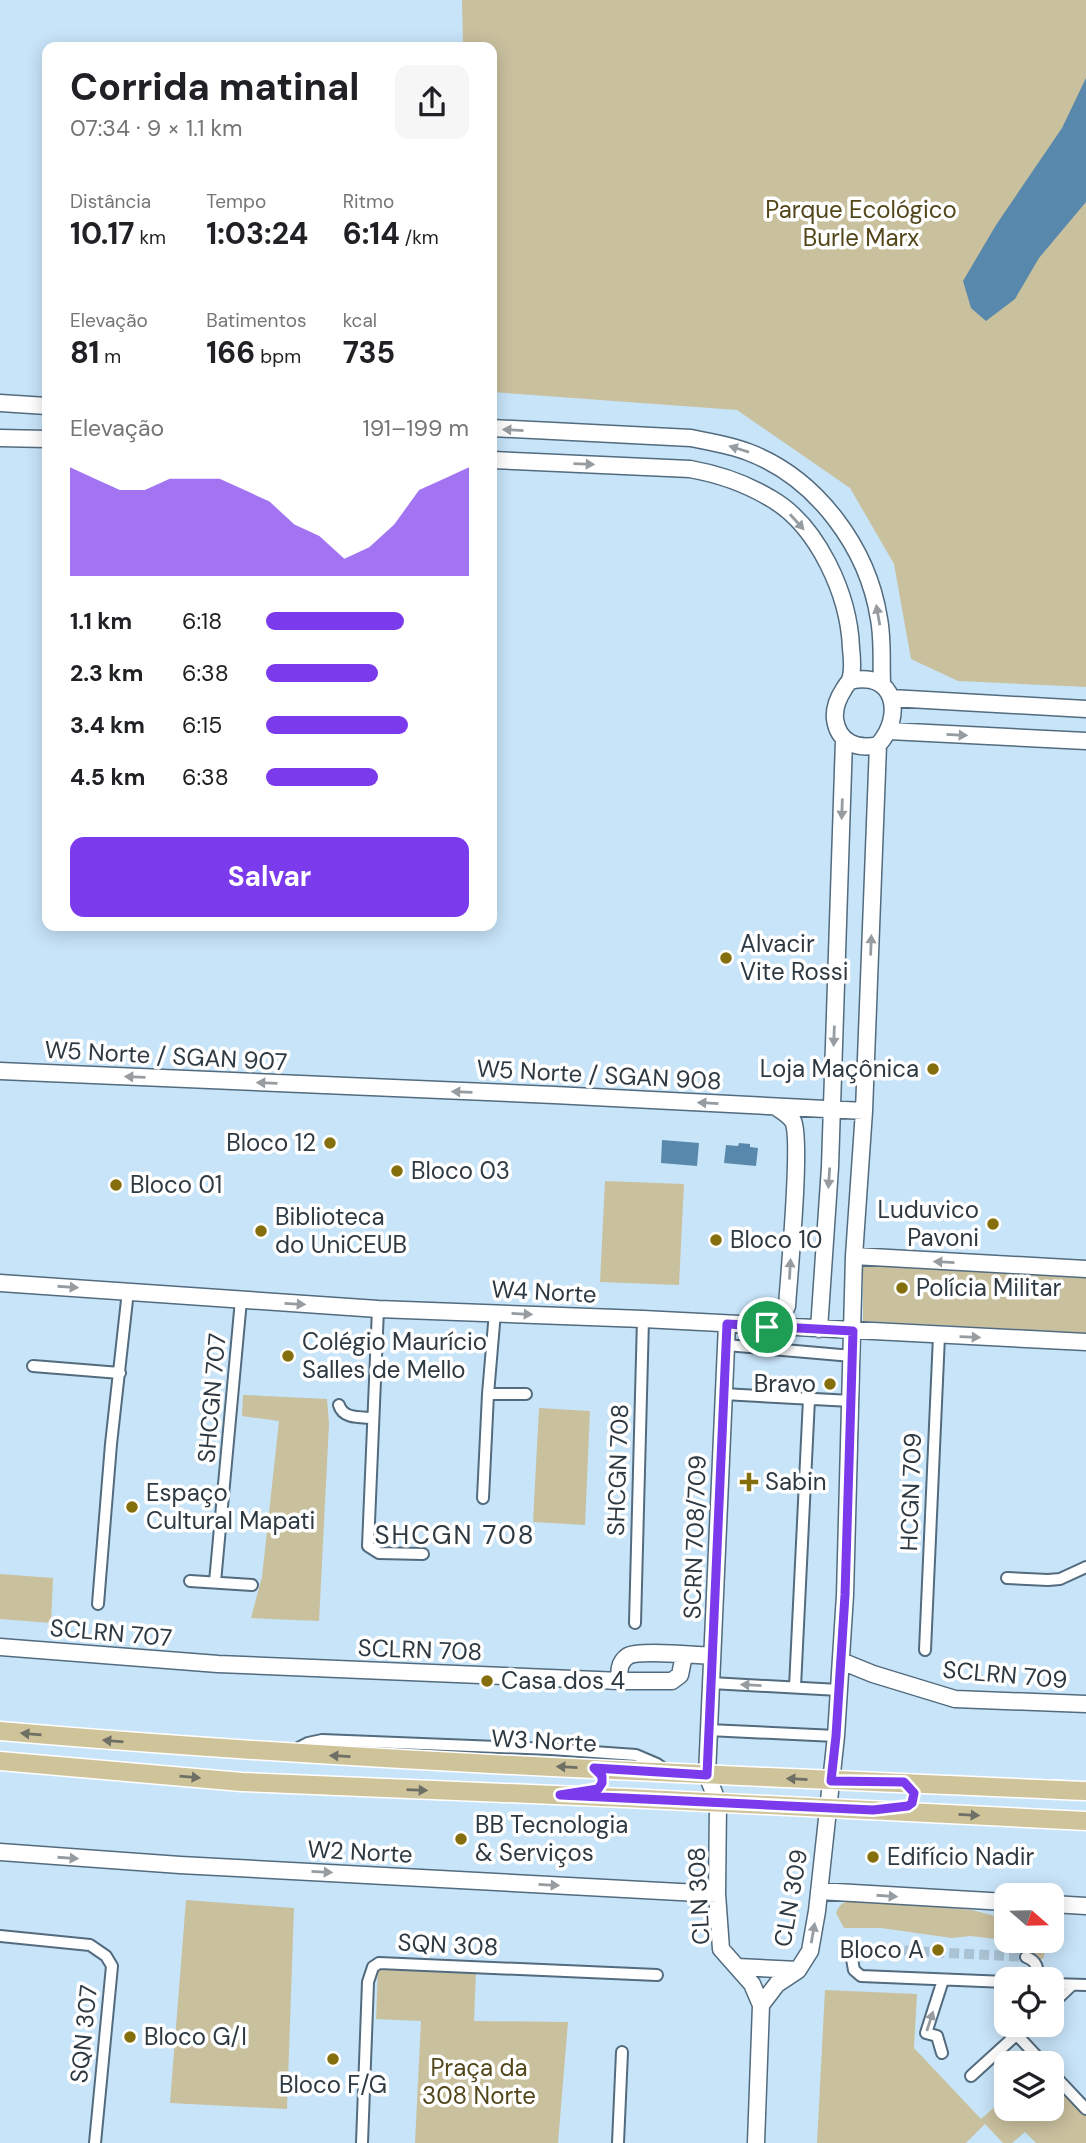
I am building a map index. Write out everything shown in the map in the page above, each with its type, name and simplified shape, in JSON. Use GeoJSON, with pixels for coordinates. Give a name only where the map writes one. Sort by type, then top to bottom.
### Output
{"type":"FeatureCollection","features":[{"type":"Feature","properties":{"kind":"main road","name":"W3 Norte"},"geometry":{"type":"LineString","coordinates":[[0,1731],[290,1753],[671,1774],[1086,1791]]}},
{"type":"Feature","properties":{"kind":"main road"},"geometry":{"type":"LineString","coordinates":[[0,1761],[255,1783],[828,1807],[1086,1821]]}},
{"type":"Feature","properties":{"kind":"main road"},"geometry":{"type":"LineString","coordinates":[[560,1795],[598,1789],[602,1776],[594,1768]]}},
{"type":"Feature","properties":{"kind":"main road"},"geometry":{"type":"LineString","coordinates":[[626,1798],[618,1790],[618,1781],[621,1776],[635,1771]]}},
{"type":"Feature","properties":{"kind":"main road"},"geometry":{"type":"LineString","coordinates":[[873,1810],[908,1806],[912,1803],[914,1793],[904,1782]]}},
{"type":"Feature","properties":{"kind":"main road"},"geometry":{"type":"LineString","coordinates":[[930,1813],[928,1796],[939,1784]]}},
{"type":"Feature","properties":{"kind":"street"},"geometry":{"type":"LineString","coordinates":[[0,404],[42,406]]}},
{"type":"Feature","properties":{"kind":"street"},"geometry":{"type":"LineString","coordinates":[[497,429],[691,438],[750,453],[797,479],[819,500],[860,556],[880,620],[882,683],[891,698],[893,715],[889,731],[878,745],[864,1111],[854,1256],[841,1661],[831,1781]]}},
{"type":"Feature","properties":{"kind":"street"},"geometry":{"type":"LineString","coordinates":[[0,438],[42,439]]}},
{"type":"Feature","properties":{"kind":"street"},"geometry":{"type":"LineString","coordinates":[[497,460],[690,469],[714,473],[772,499],[794,517],[824,556],[835,577],[848,620],[850,681],[835,712],[837,729],[844,740],[856,746],[878,745]]}},
{"type":"Feature","properties":{"kind":"street"},"geometry":{"type":"LineString","coordinates":[[850,681],[868,678],[882,683]]}},
{"type":"Feature","properties":{"kind":"street"},"geometry":{"type":"LineString","coordinates":[[891,698],[1086,709]]}},
{"type":"Feature","properties":{"kind":"street"},"geometry":{"type":"LineString","coordinates":[[889,731],[1086,741]]}},
{"type":"Feature","properties":{"kind":"street"},"geometry":{"type":"LineString","coordinates":[[819,1329],[832,1110],[844,740]]}},
{"type":"Feature","properties":{"kind":"street","name":"W5 Norte / SGAN 907"},"geometry":{"type":"LineString","coordinates":[[0,1072],[331,1086]]}},
{"type":"Feature","properties":{"kind":"street","name":"W5 Norte / SGAN 908"},"geometry":{"type":"LineString","coordinates":[[331,1086],[864,1111]]}},
{"type":"Feature","properties":{"kind":"street"},"geometry":{"type":"LineString","coordinates":[[767,1327],[780,1321],[787,1306],[795,1175],[796,1129],[793,1120],[776,1106]]}},
{"type":"Feature","properties":{"kind":"street"},"geometry":{"type":"LineString","coordinates":[[854,1256],[1086,1269]]}},
{"type":"Feature","properties":{"kind":"street","name":"W4 Norte"},"geometry":{"type":"LineString","coordinates":[[0,1283],[378,1309],[495,1312],[1086,1342]]}},
{"type":"Feature","properties":{"kind":"street"},"geometry":{"type":"LineString","coordinates":[[98,1604],[128,1291]]}},
{"type":"Feature","properties":{"kind":"street","name":"SHCGN 707"},"geometry":{"type":"LineString","coordinates":[[215,1583],[241,1300]]}},
{"type":"Feature","properties":{"kind":"street"},"geometry":{"type":"LineString","coordinates":[[378,1309],[368,1546],[379,1553],[424,1554]]}},
{"type":"Feature","properties":{"kind":"street"},"geometry":{"type":"LineString","coordinates":[[483,1498],[495,1312]]}},
{"type":"Feature","properties":{"kind":"street","name":"SHCGN 708"},"geometry":{"type":"LineString","coordinates":[[635,1623],[643,1319]]}},
{"type":"Feature","properties":{"kind":"street","name":"SCRN 708/709"},"geometry":{"type":"LineString","coordinates":[[707,1775],[727,1324]]}},
{"type":"Feature","properties":{"kind":"street","name":"HCGN 709"},"geometry":{"type":"LineString","coordinates":[[925,1650],[939,1336]]}},
{"type":"Feature","properties":{"kind":"street"},"geometry":{"type":"LineString","coordinates":[[726,1345],[852,1356]]}},
{"type":"Feature","properties":{"kind":"street"},"geometry":{"type":"LineString","coordinates":[[33,1366],[120,1373]]}},
{"type":"Feature","properties":{"kind":"street"},"geometry":{"type":"LineString","coordinates":[[488,1394],[526,1394]]}},
{"type":"Feature","properties":{"kind":"street"},"geometry":{"type":"LineString","coordinates":[[723,1394],[851,1401]]}},
{"type":"Feature","properties":{"kind":"street"},"geometry":{"type":"LineString","coordinates":[[795,1687],[809,1398]]}},
{"type":"Feature","properties":{"kind":"street"},"geometry":{"type":"LineString","coordinates":[[339,1405],[348,1415],[373,1418]]}},
{"type":"Feature","properties":{"kind":"street"},"geometry":{"type":"LineString","coordinates":[[1007,1578],[1060,1579],[1086,1567]]}},
{"type":"Feature","properties":{"kind":"street"},"geometry":{"type":"LineString","coordinates":[[190,1580],[252,1585]]}},
{"type":"Feature","properties":{"kind":"street","name":"SCLRN 707"},"geometry":{"type":"LineString","coordinates":[[0,1647],[218,1664]]}},
{"type":"Feature","properties":{"kind":"street","name":"SCLRN 708"},"geometry":{"type":"LineString","coordinates":[[218,1664],[672,1681],[680,1675],[684,1655]]}},
{"type":"Feature","properties":{"kind":"street"},"geometry":{"type":"LineString","coordinates":[[621,1681],[620,1667],[629,1656],[712,1656]]}},
{"type":"Feature","properties":{"kind":"street","name":"SCLRN 709"},"geometry":{"type":"LineString","coordinates":[[841,1661],[873,1674],[955,1699],[1086,1704]]}},
{"type":"Feature","properties":{"kind":"street"},"geometry":{"type":"LineString","coordinates":[[711,1683],[839,1690]]}},
{"type":"Feature","properties":{"kind":"street"},"geometry":{"type":"LineString","coordinates":[[708,1730],[836,1736]]}},
{"type":"Feature","properties":{"kind":"street"},"geometry":{"type":"LineString","coordinates":[[290,1753],[308,1743],[322,1740],[551,1749],[636,1755],[657,1763],[671,1774]]}},
{"type":"Feature","properties":{"kind":"street","name":"CLN 308"},"geometry":{"type":"LineString","coordinates":[[707,1775],[718,1803],[717,1894],[721,1949],[752,1984],[761,2004]]}},
{"type":"Feature","properties":{"kind":"street","name":"CLN 309"},"geometry":{"type":"LineString","coordinates":[[761,2004],[777,1984],[798,1970],[810,1951],[831,1781]]}},
{"type":"Feature","properties":{"kind":"street","name":"W2 Norte"},"geometry":{"type":"LineString","coordinates":[[0,1852],[180,1865],[717,1894]]}},
{"type":"Feature","properties":{"kind":"street"},"geometry":{"type":"LineString","coordinates":[[819,1891],[994,1901]]}},
{"type":"Feature","properties":{"kind":"street"},"geometry":{"type":"LineString","coordinates":[[1064,1905],[1086,1906]]}},
{"type":"Feature","properties":{"kind":"street","name":"SQN 307"},"geometry":{"type":"LineString","coordinates":[[0,1936],[90,1945],[106,1956],[112,1966],[95,2143]]}},
{"type":"Feature","properties":{"kind":"street"},"geometry":{"type":"LineString","coordinates":[[1026,1957],[1034,1961],[1037,1967]]}},
{"type":"Feature","properties":{"kind":"street"},"geometry":{"type":"LineString","coordinates":[[852,1959],[857,1974],[994,1982]]}},
{"type":"Feature","properties":{"kind":"street","name":"SQN 308"},"geometry":{"type":"LineString","coordinates":[[362,2143],[368,1982],[373,1968],[379,1963],[657,1975]]}},
{"type":"Feature","properties":{"kind":"street"},"geometry":{"type":"LineString","coordinates":[[737,1967],[798,1970]]}},
{"type":"Feature","properties":{"kind":"street"},"geometry":{"type":"LineString","coordinates":[[943,1980],[926,2033],[937,2036],[943,2053]]}},
{"type":"Feature","properties":{"kind":"street"},"geometry":{"type":"LineString","coordinates":[[1064,1984],[1086,1985]]}},
{"type":"Feature","properties":{"kind":"street"},"geometry":{"type":"LineString","coordinates":[[1064,1992],[1072,1984]]}},
{"type":"Feature","properties":{"kind":"street"},"geometry":{"type":"LineString","coordinates":[[755,2143],[761,2004]]}},
{"type":"Feature","properties":{"kind":"street"},"geometry":{"type":"LineString","coordinates":[[971,2076],[1013,2037]]}},
{"type":"Feature","properties":{"kind":"street"},"geometry":{"type":"LineString","coordinates":[[1019,2037],[1032,2051]]}},
{"type":"Feature","properties":{"kind":"street"},"geometry":{"type":"LineString","coordinates":[[618,2143],[622,2052]]}},
{"type":"Feature","properties":{"kind":"street"},"geometry":{"type":"LineString","coordinates":[[1064,2085],[1085,2106]]}},
{"type":"Feature","properties":{"kind":"green space","name":"Parque Ecológico Burle Marx"},"geometry":{"type":"Polygon","coordinates":[[[462,0],[1086,0],[1086,687],[958,681],[911,659],[894,564],[850,488],[737,410],[497,392],[497,42],[463,42],[462,0]]]}},
{"type":"Feature","properties":{"kind":"green space"},"geometry":{"type":"Polygon","coordinates":[[[605,1181],[684,1184],[679,1285],[600,1282],[605,1181]]]}},
{"type":"Feature","properties":{"kind":"green space"},"geometry":{"type":"Polygon","coordinates":[[[863,1265],[1086,1276],[1086,1333],[863,1321],[863,1265]]]}},
{"type":"Feature","properties":{"kind":"green space"},"geometry":{"type":"Polygon","coordinates":[[[243,1395],[327,1399],[329,1424],[319,1621],[251,1618],[262,1577],[279,1421],[242,1416],[243,1395]]]}},
{"type":"Feature","properties":{"kind":"green space"},"geometry":{"type":"Polygon","coordinates":[[[539,1408],[590,1411],[585,1525],[533,1522],[539,1408]]]}},
{"type":"Feature","properties":{"kind":"green space"},"geometry":{"type":"Polygon","coordinates":[[[0,1574],[53,1578],[51,1623],[0,1619],[0,1574]]]}},
{"type":"Feature","properties":{"kind":"green space"},"geometry":{"type":"Polygon","coordinates":[[[186,1900],[294,1908],[287,2109],[170,2103],[186,1900]]]}},
{"type":"Feature","properties":{"kind":"green space"},"geometry":{"type":"Polygon","coordinates":[[[850,1900],[972,1910],[994,1916],[994,1939],[970,1936],[952,1938],[881,1928],[844,1928],[836,1913],[839,1906],[850,1900]]]}},
{"type":"Feature","properties":{"kind":"green space"},"geometry":{"type":"Polygon","coordinates":[[[1029,1953],[1045,1953],[1043,1959],[1035,1959],[1029,1953]]]}},
{"type":"Feature","properties":{"kind":"green space","name":"Praça da 308 Norte"},"geometry":{"type":"Polygon","coordinates":[[[378,1969],[476,1972],[474,2021],[568,2022],[558,2143],[415,2143],[421,2021],[376,2019],[378,1969]]]}},
{"type":"Feature","properties":{"kind":"green space"},"geometry":{"type":"Polygon","coordinates":[[[825,1990],[917,1994],[914,2048],[981,2119],[994,2108],[994,2121],[1064,2121],[1064,2086],[1086,2109],[1086,2143],[1036,2143],[1025,2132],[1012,2143],[1003,2143],[985,2124],[966,2143],[817,2143],[825,1990]]]}},
{"type":"Feature","properties":{"kind":"water"},"geometry":{"type":"Polygon","coordinates":[[[1086,78],[1086,202],[1039,258],[1015,299],[986,321],[971,308],[963,281],[996,225],[1062,128],[1086,78]]]}},
{"type":"Feature","properties":{"kind":"water"},"geometry":{"type":"Polygon","coordinates":[[[662,1140],[699,1143],[697,1166],[661,1163],[662,1140]]]}},
{"type":"Feature","properties":{"kind":"water"},"geometry":{"type":"Polygon","coordinates":[[[739,1143],[758,1148],[756,1166],[724,1163],[726,1145],[738,1146],[739,1143]]]}},
{"type":"Feature","properties":{"kind":"tunnel"},"geometry":{"type":"LineString","coordinates":[[852,1959],[856,1948],[1026,1957]]}},
{"type":"Feature","properties":{"kind":"place","name":"Alvacir Vite Rossi"},"geometry":{"type":"Point","coordinates":[726,958]}},
{"type":"Feature","properties":{"kind":"place","name":"Loja Maçônica"},"geometry":{"type":"Point","coordinates":[933,1069]}},
{"type":"Feature","properties":{"kind":"place","name":"Bloco 12"},"geometry":{"type":"Point","coordinates":[330,1143]}},
{"type":"Feature","properties":{"kind":"place","name":"Bloco 03"},"geometry":{"type":"Point","coordinates":[397,1171]}},
{"type":"Feature","properties":{"kind":"place","name":"Bloco 01"},"geometry":{"type":"Point","coordinates":[116,1185]}},
{"type":"Feature","properties":{"kind":"place","name":"Luduvico Pavoni"},"geometry":{"type":"Point","coordinates":[993,1224]}},
{"type":"Feature","properties":{"kind":"place","name":"Biblioteca do UniCEUB"},"geometry":{"type":"Point","coordinates":[261,1231]}},
{"type":"Feature","properties":{"kind":"place","name":"Bloco 10"},"geometry":{"type":"Point","coordinates":[716,1240]}},
{"type":"Feature","properties":{"kind":"place","name":"Polícia Militar"},"geometry":{"type":"Point","coordinates":[902,1288]}},
{"type":"Feature","properties":{"kind":"place","name":"Colégio Maurício Salles de Mello"},"geometry":{"type":"Point","coordinates":[288,1356]}},
{"type":"Feature","properties":{"kind":"place","name":"Bravo"},"geometry":{"type":"Point","coordinates":[830,1384]}},
{"type":"Feature","properties":{"kind":"place","name":"Sabin"},"geometry":{"type":"Point","coordinates":[749,1482]}},
{"type":"Feature","properties":{"kind":"place","name":"Espaço Cultural Mapati"},"geometry":{"type":"Point","coordinates":[132,1507]}},
{"type":"Feature","properties":{"kind":"place","name":"Casa dos 4"},"geometry":{"type":"Point","coordinates":[487,1681]}},
{"type":"Feature","properties":{"kind":"place","name":"BB Tecnologia & Serviços"},"geometry":{"type":"Point","coordinates":[461,1839]}},
{"type":"Feature","properties":{"kind":"place","name":"Edifício Nadir"},"geometry":{"type":"Point","coordinates":[873,1857]}},
{"type":"Feature","properties":{"kind":"place","name":"Bloco A"},"geometry":{"type":"Point","coordinates":[938,1950]}},
{"type":"Feature","properties":{"kind":"place","name":"Bloco G/I"},"geometry":{"type":"Point","coordinates":[130,2037]}},
{"type":"Feature","properties":{"kind":"place","name":"Bloco F/G"},"geometry":{"type":"Point","coordinates":[333,2059]}},
{"type":"Feature","properties":{"kind":"district","name":"SHCGN 708"},"geometry":{"type":"Point","coordinates":[455,1535]}},
{"type":"Feature","properties":{"kind":"route"},"geometry":{"type":"LineString","coordinates":[[727,1324],[767,1327],[853,1331],[845,1595],[831,1781],[904,1782],[914,1793],[912,1803],[908,1806],[873,1810],[560,1795],[598,1789],[603,1780],[594,1768],[707,1775],[727,1324]]}}]}
